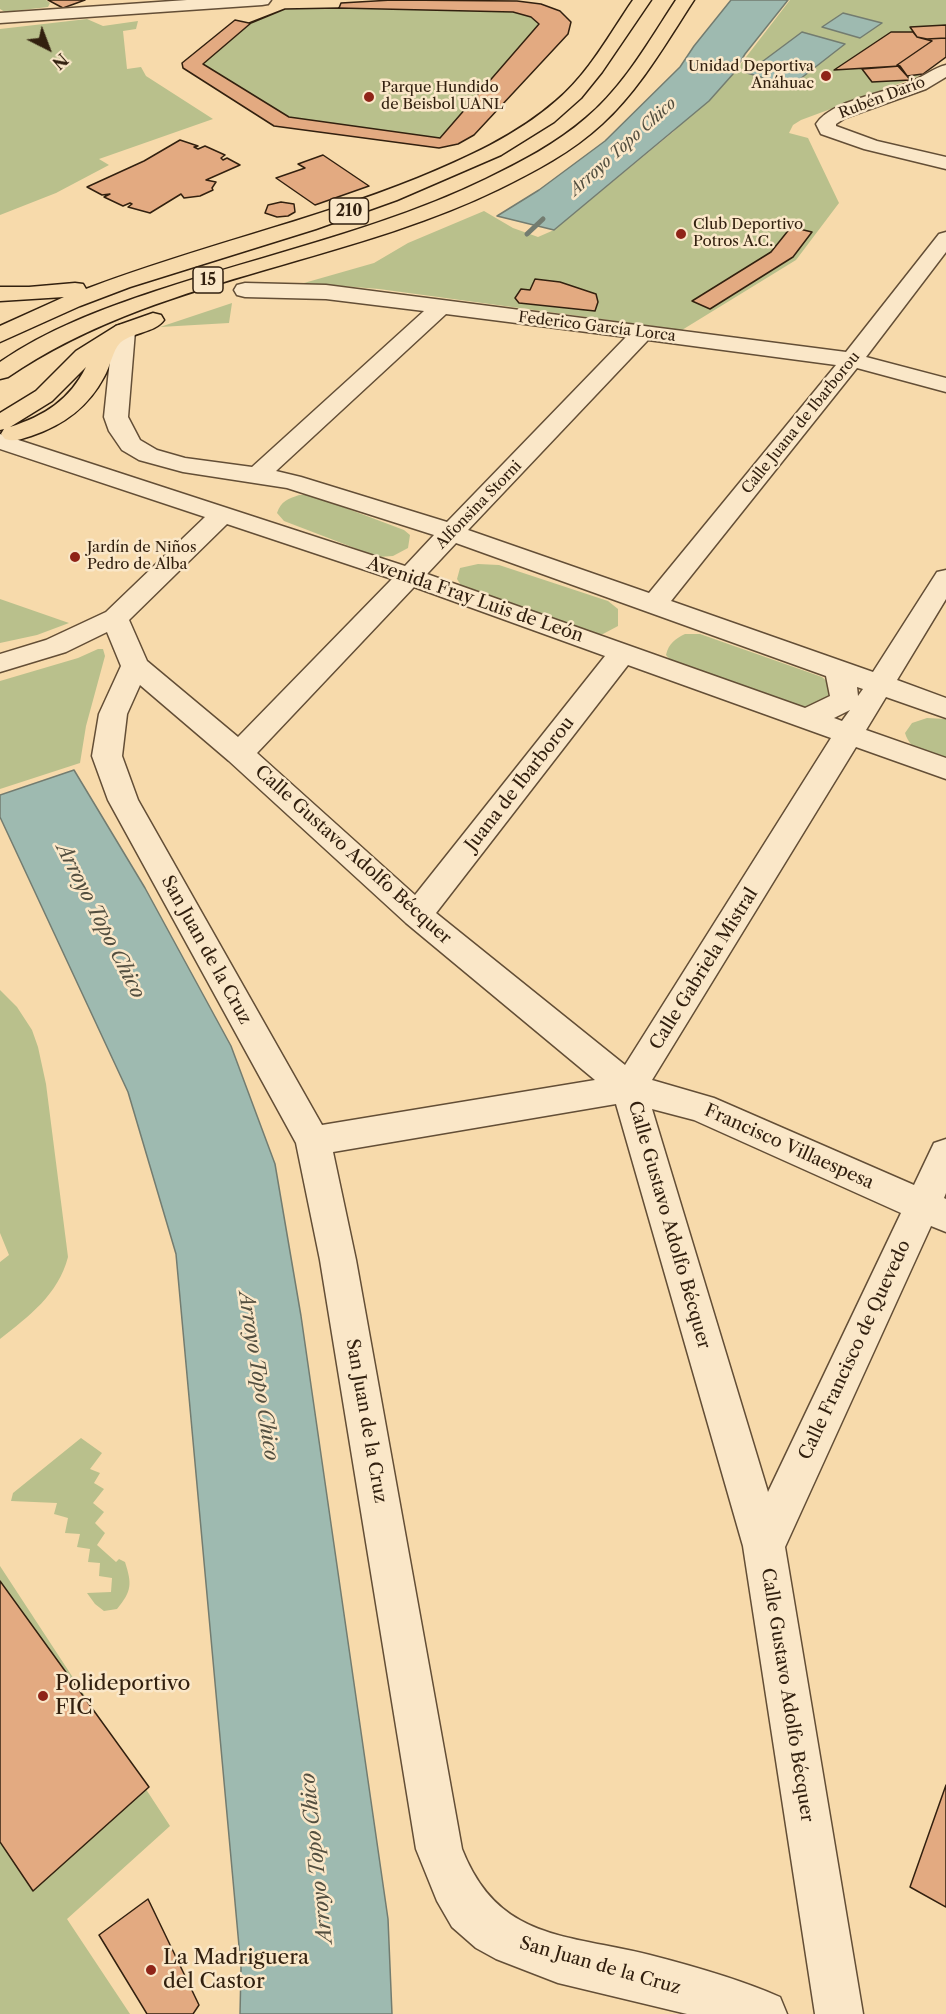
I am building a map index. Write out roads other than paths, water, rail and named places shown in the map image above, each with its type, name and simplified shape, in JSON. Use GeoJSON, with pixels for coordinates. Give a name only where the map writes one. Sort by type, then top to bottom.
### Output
{"type":"FeatureCollection","features":[{"type":"Feature","properties":{"kind":"highway","name":"210"},"geometry":{"type":"LineString","coordinates":[[0,335],[78,299],[130,279],[354,209],[452,171],[498,149],[533,128],[586,82],[642,0]]}},
{"type":"Feature","properties":{"kind":"highway","name":"15"},"geometry":{"type":"LineString","coordinates":[[0,372],[45,343],[124,309],[198,282],[427,213],[486,188],[535,162],[602,114],[626,88],[685,0]]}},
{"type":"Feature","properties":{"kind":"highway"},"geometry":{"type":"LineString","coordinates":[[0,423],[44,396],[84,357],[117,336],[157,318],[364,252],[427,213]]}},
{"type":"Feature","properties":{"kind":"highway"},"geometry":{"type":"LineString","coordinates":[[0,294],[61,291],[130,279]]}},
{"type":"Feature","properties":{"kind":"highway"},"geometry":{"type":"LineString","coordinates":[[0,312],[78,299]]}},
{"type":"Feature","properties":{"kind":"highway"},"geometry":{"type":"LineString","coordinates":[[0,439],[46,422],[80,398],[93,381],[117,336]]}},
{"type":"Feature","properties":{"kind":"street"},"geometry":{"type":"LineString","coordinates":[[0,18],[262,0]]}},
{"type":"Feature","properties":{"kind":"street","name":"Rubén Darío"},"geometry":{"type":"LineString","coordinates":[[946,70],[919,85],[834,116],[826,124],[828,130],[871,145],[946,162]]}},
{"type":"Feature","properties":{"kind":"street","name":"Calle Juana de Ibarborou"},"geometry":{"type":"LineString","coordinates":[[654,605],[852,360],[946,238]]}},
{"type":"Feature","properties":{"kind":"street","name":"Federico García Lorca"},"geometry":{"type":"LineString","coordinates":[[245,290],[326,292],[440,309],[852,360],[946,385]]}},
{"type":"Feature","properties":{"kind":"street"},"geometry":{"type":"LineString","coordinates":[[258,475],[440,309]]}},
{"type":"Feature","properties":{"kind":"street","name":"Alfonsina Storni"},"geometry":{"type":"LineString","coordinates":[[239,754],[643,333]]}},
{"type":"Feature","properties":{"kind":"street"},"geometry":{"type":"LineString","coordinates":[[117,336],[116,417],[121,431],[131,445],[148,455],[167,462],[292,482],[421,522],[934,704]]}},
{"type":"Feature","properties":{"kind":"street","name":"Avenida Fray Luis de León"},"geometry":{"type":"LineString","coordinates":[[0,439],[375,564],[946,769]]}},
{"type":"Feature","properties":{"kind":"street"},"geometry":{"type":"LineString","coordinates":[[0,663],[56,646],[115,618],[221,514]]}},
{"type":"Feature","properties":{"kind":"street"},"geometry":{"type":"LineString","coordinates":[[375,564],[407,554],[415,548],[422,534],[421,522]]}},
{"type":"Feature","properties":{"kind":"street"},"geometry":{"type":"LineString","coordinates":[[459,594],[446,577],[448,563],[461,550],[481,543]]}},
{"type":"Feature","properties":{"kind":"street","name":"Calle Gabriela Mistral"},"geometry":{"type":"LineString","coordinates":[[629,1088],[946,578]]}},
{"type":"Feature","properties":{"kind":"street","name":"Calle Gustavo Adolfo Bécquer"},"geometry":{"type":"LineString","coordinates":[[115,618],[135,666],[239,754],[417,915],[629,1088],[764,1546],[839,2014]]}},
{"type":"Feature","properties":{"kind":"street","name":"Juana de Ibarborou"},"geometry":{"type":"LineString","coordinates":[[417,915],[623,652]]}},
{"type":"Feature","properties":{"kind":"street","name":"San Juan de la Cruz"},"geometry":{"type":"LineString","coordinates":[[135,666],[113,714],[107,756],[123,800],[313,1141],[338,1260],[439,1849],[454,1887],[474,1916],[503,1938],[552,1956],[651,1979],[763,2014]]}},
{"type":"Feature","properties":{"kind":"street"},"geometry":{"type":"LineString","coordinates":[[803,718],[822,713],[843,701],[845,693],[839,670]]}},
{"type":"Feature","properties":{"kind":"street"},"geometry":{"type":"LineString","coordinates":[[901,752],[891,743],[886,734],[886,720],[902,705],[934,704]]}},
{"type":"Feature","properties":{"kind":"street"},"geometry":{"type":"LineString","coordinates":[[313,1141],[629,1088]]}},
{"type":"Feature","properties":{"kind":"street","name":"Francisco Villaespesa"},"geometry":{"type":"LineString","coordinates":[[629,1088],[702,1108],[935,1211]]}},
{"type":"Feature","properties":{"kind":"street","name":"Calle Francisco de Quevedo"},"geometry":{"type":"LineString","coordinates":[[764,1546],[935,1211],[946,1154]]}},
{"type":"Feature","properties":{"kind":"water"},"geometry":{"type":"Polygon","coordinates":[[[731,0],[788,0],[745,54],[733,74],[709,101],[554,230],[497,216],[539,190],[605,141],[680,67],[731,0]]]}},
{"type":"Feature","properties":{"kind":"water"},"geometry":{"type":"Polygon","coordinates":[[[843,13],[882,23],[860,38],[822,27],[843,13]]]}},
{"type":"Feature","properties":{"kind":"water"},"geometry":{"type":"Polygon","coordinates":[[[802,32],[845,44],[791,86],[747,73],[802,32]]]}},
{"type":"Feature","properties":{"kind":"water"},"geometry":{"type":"Polygon","coordinates":[[[74,770],[145,888],[231,1046],[275,1164],[301,1316],[388,1919],[392,2014],[240,2014],[241,1968],[176,1254],[128,1092],[0,817],[0,795],[74,770]]]}},
{"type":"Feature","properties":{"kind":"waterway","name":"Arroyo Topo Chico"},"geometry":{"type":"LineString","coordinates":[[527,234],[543,219]]}},
{"type":"Feature","properties":{"kind":"place","name":"Unidad Deportiva Anáhuac"},"geometry":{"type":"Point","coordinates":[826,76]}},
{"type":"Feature","properties":{"kind":"place","name":"Parque Hundido de Beisbol UANL"},"geometry":{"type":"Point","coordinates":[369,97]}},
{"type":"Feature","properties":{"kind":"place","name":"Club Deportivo Potros A.C."},"geometry":{"type":"Point","coordinates":[681,234]}},
{"type":"Feature","properties":{"kind":"place","name":"Jardín de Niños Pedro de Alba"},"geometry":{"type":"Point","coordinates":[75,557]}},
{"type":"Feature","properties":{"kind":"place","name":"Polideportivo FIC"},"geometry":{"type":"Point","coordinates":[43,1696]}},
{"type":"Feature","properties":{"kind":"place","name":"La Madriguera del Castor"},"geometry":{"type":"Point","coordinates":[151,1970]}}]}
